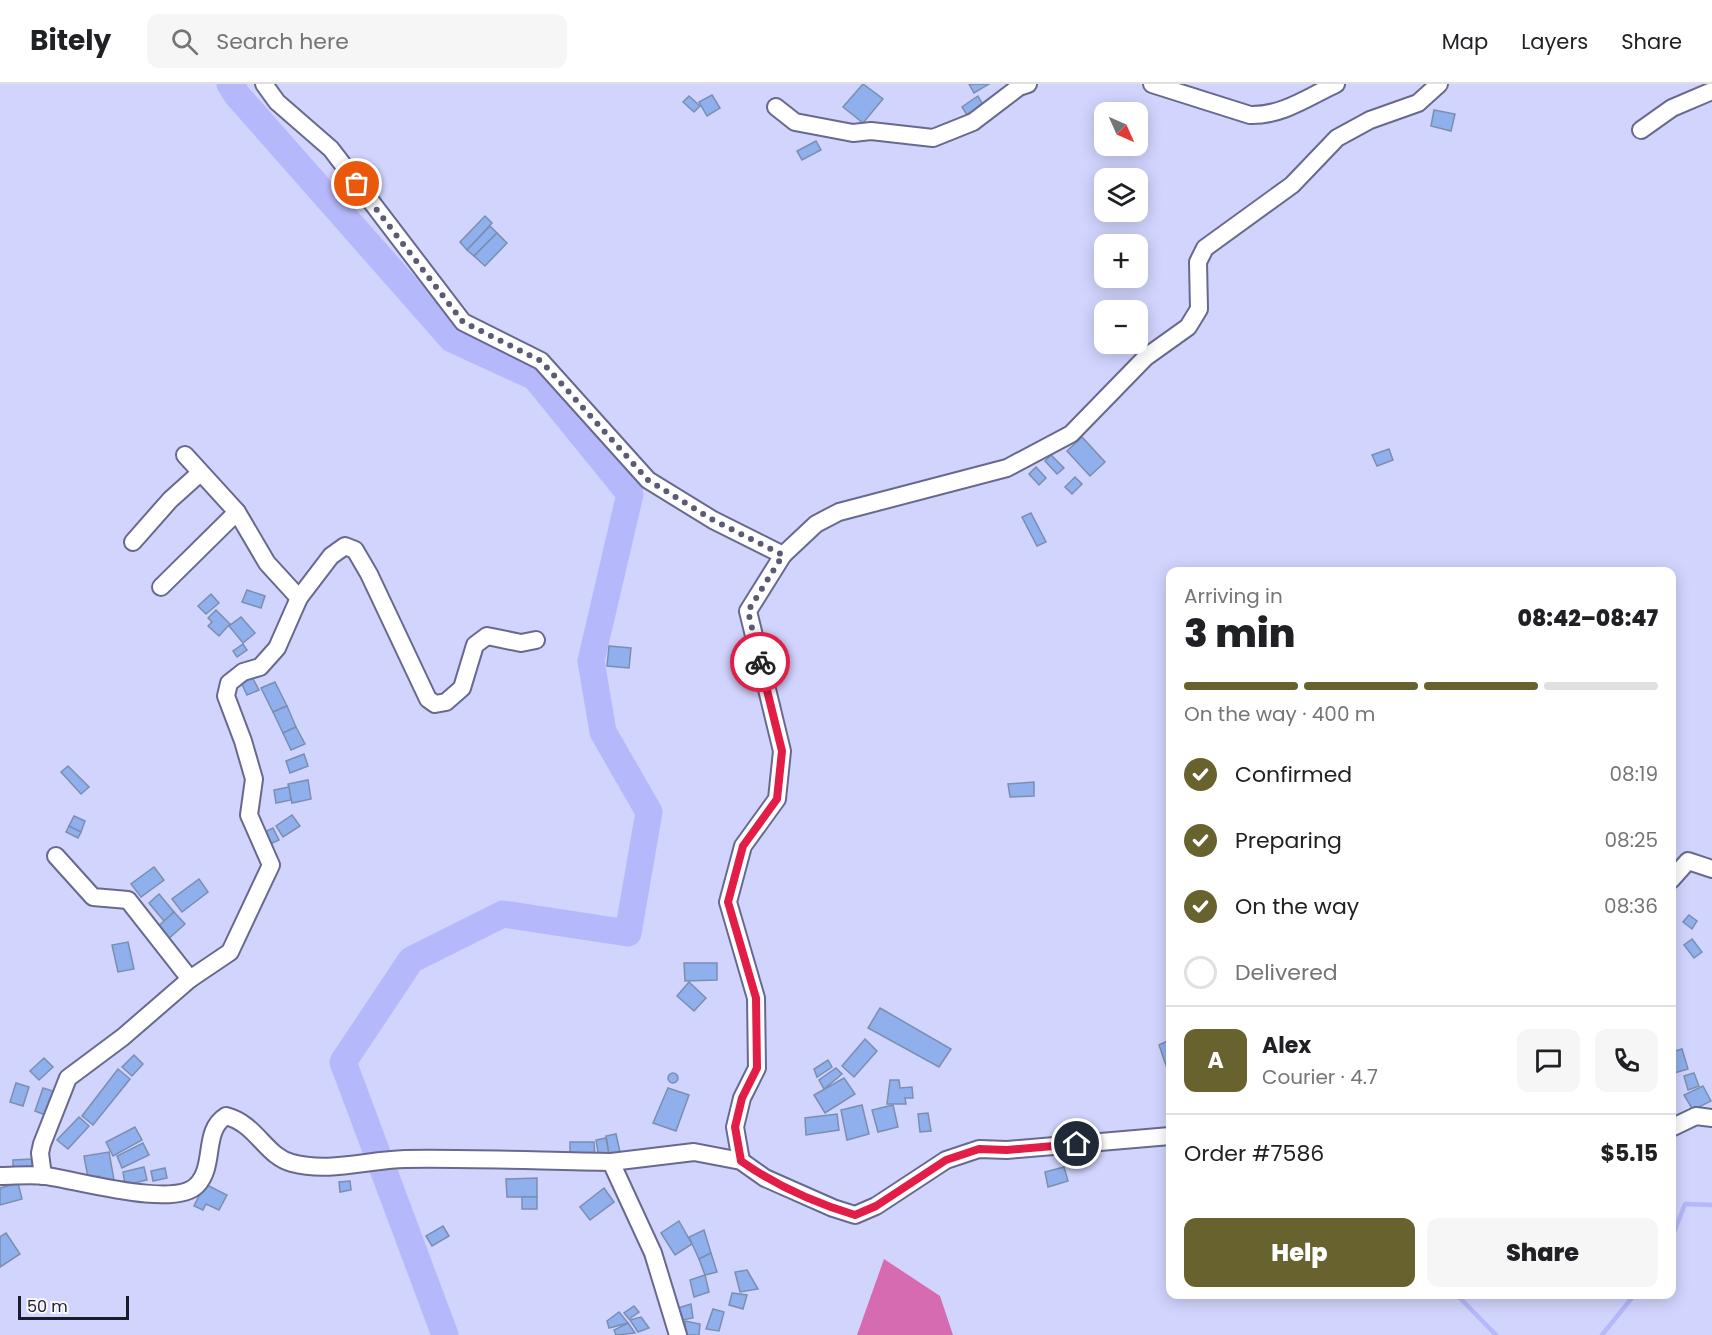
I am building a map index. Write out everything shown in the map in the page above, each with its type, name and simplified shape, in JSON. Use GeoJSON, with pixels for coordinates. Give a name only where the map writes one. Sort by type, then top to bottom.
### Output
{"type":"FeatureCollection","features":[{"type":"Feature","properties":{"kind":"street"},"geometry":{"type":"LineString","coordinates":[[264,84],[277,102],[331,149],[463,322],[541,361],[648,480],[713,520],[783,555]]}},
{"type":"Feature","properties":{"kind":"street"},"geometry":{"type":"LineString","coordinates":[[776,107],[795,122],[853,133],[871,131],[933,138],[974,122],[1028,84]]}},
{"type":"Feature","properties":{"kind":"street"},"geometry":{"type":"LineString","coordinates":[[1152,84],[1250,115],[1263,116],[1284,110],[1336,84]]}},
{"type":"Feature","properties":{"kind":"street"},"geometry":{"type":"LineString","coordinates":[[741,1161],[735,1127],[742,1098],[757,1068],[756,998],[728,902],[743,846],[777,799],[782,751],[748,611],[783,555],[816,524],[839,512],[1007,468],[1071,434],[1146,357],[1188,327],[1198,309],[1198,262],[1205,248],[1292,185],[1337,138],[1370,120],[1418,103],[1439,84]]}},
{"type":"Feature","properties":{"kind":"street"},"geometry":{"type":"LineString","coordinates":[[1641,130],[1672,108],[1712,91]]}},
{"type":"Feature","properties":{"kind":"street"},"geometry":{"type":"LineString","coordinates":[[185,455],[237,512],[267,563],[299,598]]}},
{"type":"Feature","properties":{"kind":"street"},"geometry":{"type":"LineString","coordinates":[[134,542],[170,500],[200,473]]}},
{"type":"Feature","properties":{"kind":"street"},"geometry":{"type":"LineString","coordinates":[[162,587],[237,512]]}},
{"type":"Feature","properties":{"kind":"street"},"geometry":{"type":"LineString","coordinates":[[43,1176],[40,1153],[42,1144],[68,1078],[123,1037],[190,979],[230,952],[271,865],[249,815],[254,779],[226,696],[229,683],[243,672],[260,667],[277,648],[299,598],[332,556],[345,546],[355,550],[369,574],[428,699],[435,704],[446,702],[462,688],[475,645],[487,636],[521,643],[536,640]]}},
{"type":"Feature","properties":{"kind":"street"},"geometry":{"type":"LineString","coordinates":[[56,856],[93,897],[128,900],[190,979]]}},
{"type":"Feature","properties":{"kind":"street"},"geometry":{"type":"LineString","coordinates":[[1676,874],[1688,861],[1712,869]]}},
{"type":"Feature","properties":{"kind":"street"},"geometry":{"type":"LineString","coordinates":[[0,1176],[43,1176],[131,1193],[188,1192],[197,1185],[208,1169],[212,1138],[220,1120],[226,1116],[252,1128],[277,1156],[291,1163],[333,1168],[362,1161],[404,1159],[611,1162],[694,1152],[741,1161],[765,1178],[833,1208],[855,1215],[876,1206],[946,1160],[979,1149],[1007,1150],[1166,1136]]}},
{"type":"Feature","properties":{"kind":"street"},"geometry":{"type":"LineString","coordinates":[[1676,1126],[1696,1116],[1712,1118]]}},
{"type":"Feature","properties":{"kind":"street"},"geometry":{"type":"LineString","coordinates":[[611,1162],[653,1253],[678,1335]]}},
{"type":"Feature","properties":{"kind":"shaded area"},"geometry":{"type":"Polygon","coordinates":[[[884,1259],[940,1296],[953,1335],[857,1335],[884,1259]]]}},
{"type":"Feature","properties":{"kind":"building"},"geometry":{"type":"Polygon","coordinates":[[[863,84],[883,99],[863,123],[843,107],[863,84]]]}},
{"type":"Feature","properties":{"kind":"building"},"geometry":{"type":"Polygon","coordinates":[[[969,84],[989,84],[974,93],[969,84]]]}},
{"type":"Feature","properties":{"kind":"building"},"geometry":{"type":"Polygon","coordinates":[[[712,95],[720,108],[707,116],[699,102],[712,95]]]}},
{"type":"Feature","properties":{"kind":"building"},"geometry":{"type":"Polygon","coordinates":[[[689,96],[700,106],[694,112],[683,102],[689,96]]]}},
{"type":"Feature","properties":{"kind":"building"},"geometry":{"type":"Polygon","coordinates":[[[978,96],[983,105],[967,115],[962,107],[978,96]]]}},
{"type":"Feature","properties":{"kind":"building"},"geometry":{"type":"Polygon","coordinates":[[[1434,110],[1455,114],[1451,131],[1431,126],[1434,110]]]}},
{"type":"Feature","properties":{"kind":"building"},"geometry":{"type":"Polygon","coordinates":[[[816,141],[821,150],[802,160],[797,151],[816,141]]]}},
{"type":"Feature","properties":{"kind":"building"},"geometry":{"type":"Polygon","coordinates":[[[485,216],[492,223],[467,250],[460,242],[485,216]]]}},
{"type":"Feature","properties":{"kind":"building"},"geometry":{"type":"Polygon","coordinates":[[[490,226],[497,233],[474,256],[467,250],[490,226]]]}},
{"type":"Feature","properties":{"kind":"building"},"geometry":{"type":"Polygon","coordinates":[[[497,233],[507,243],[485,266],[474,256],[497,233]]]}},
{"type":"Feature","properties":{"kind":"building"},"geometry":{"type":"Polygon","coordinates":[[[1082,437],[1105,462],[1090,476],[1067,451],[1082,437]]]}},
{"type":"Feature","properties":{"kind":"building"},"geometry":{"type":"Polygon","coordinates":[[[1389,449],[1393,460],[1377,466],[1372,455],[1389,449]]]}},
{"type":"Feature","properties":{"kind":"building"},"geometry":{"type":"Polygon","coordinates":[[[1051,455],[1064,468],[1057,474],[1045,461],[1051,455]]]}},
{"type":"Feature","properties":{"kind":"building"},"geometry":{"type":"Polygon","coordinates":[[[1036,467],[1046,478],[1039,485],[1029,474],[1036,467]]]}},
{"type":"Feature","properties":{"kind":"building"},"geometry":{"type":"Polygon","coordinates":[[[1075,477],[1082,484],[1072,494],[1065,487],[1075,477]]]}},
{"type":"Feature","properties":{"kind":"building"},"geometry":{"type":"Polygon","coordinates":[[[1031,513],[1046,542],[1037,546],[1022,517],[1031,513]]]}},
{"type":"Feature","properties":{"kind":"building"},"geometry":{"type":"Polygon","coordinates":[[[247,590],[265,596],[261,608],[242,602],[247,590]]]}},
{"type":"Feature","properties":{"kind":"building"},"geometry":{"type":"Polygon","coordinates":[[[211,594],[219,603],[206,614],[198,606],[211,594]]]}},
{"type":"Feature","properties":{"kind":"building"},"geometry":{"type":"Polygon","coordinates":[[[216,610],[230,624],[219,636],[208,626],[212,622],[208,618],[216,610]]]}},
{"type":"Feature","properties":{"kind":"building"},"geometry":{"type":"Polygon","coordinates":[[[241,617],[255,633],[243,643],[229,626],[241,617]]]}},
{"type":"Feature","properties":{"kind":"building"},"geometry":{"type":"Polygon","coordinates":[[[243,644],[247,650],[237,657],[233,651],[243,644]]]}},
{"type":"Feature","properties":{"kind":"building"},"geometry":{"type":"Polygon","coordinates":[[[609,646],[631,648],[629,668],[607,666],[609,646]]]}},
{"type":"Feature","properties":{"kind":"building"},"geometry":{"type":"Polygon","coordinates":[[[251,675],[259,690],[247,695],[240,680],[251,675]]]}},
{"type":"Feature","properties":{"kind":"building"},"geometry":{"type":"Polygon","coordinates":[[[275,682],[287,706],[273,712],[261,688],[275,682]]]}},
{"type":"Feature","properties":{"kind":"building"},"geometry":{"type":"Polygon","coordinates":[[[287,706],[296,727],[283,733],[273,712],[287,706]]]}},
{"type":"Feature","properties":{"kind":"building"},"geometry":{"type":"Polygon","coordinates":[[[296,727],[305,744],[291,750],[283,733],[296,727]]]}},
{"type":"Feature","properties":{"kind":"building"},"geometry":{"type":"Polygon","coordinates":[[[304,754],[308,766],[290,773],[286,761],[304,754]]]}},
{"type":"Feature","properties":{"kind":"building"},"geometry":{"type":"Polygon","coordinates":[[[68,766],[89,787],[81,794],[61,772],[68,766]]]}},
{"type":"Feature","properties":{"kind":"building"},"geometry":{"type":"Polygon","coordinates":[[[308,780],[311,799],[292,803],[288,784],[308,780]]]}},
{"type":"Feature","properties":{"kind":"building"},"geometry":{"type":"Polygon","coordinates":[[[1034,782],[1034,796],[1010,797],[1008,784],[1034,782]]]}},
{"type":"Feature","properties":{"kind":"building"},"geometry":{"type":"Polygon","coordinates":[[[289,787],[291,800],[276,803],[274,790],[289,787]]]}},
{"type":"Feature","properties":{"kind":"building"},"geometry":{"type":"Polygon","coordinates":[[[292,815],[300,826],[283,837],[276,826],[292,815]]]}},
{"type":"Feature","properties":{"kind":"building"},"geometry":{"type":"Polygon","coordinates":[[[74,816],[85,821],[81,832],[69,826],[74,816]]]}},
{"type":"Feature","properties":{"kind":"building"},"geometry":{"type":"Polygon","coordinates":[[[69,826],[81,832],[78,838],[66,832],[69,826]]]}},
{"type":"Feature","properties":{"kind":"building"},"geometry":{"type":"Polygon","coordinates":[[[273,828],[279,840],[264,847],[258,835],[273,828]]]}},
{"type":"Feature","properties":{"kind":"building"},"geometry":{"type":"Polygon","coordinates":[[[154,867],[164,880],[141,897],[131,884],[154,867]]]}},
{"type":"Feature","properties":{"kind":"building"},"geometry":{"type":"Polygon","coordinates":[[[199,879],[208,892],[182,912],[172,899],[199,879]]]}},
{"type":"Feature","properties":{"kind":"building"},"geometry":{"type":"Polygon","coordinates":[[[159,894],[174,912],[164,921],[149,903],[159,894]]]}},
{"type":"Feature","properties":{"kind":"building"},"geometry":{"type":"Polygon","coordinates":[[[174,912],[185,924],[164,943],[154,930],[174,912]]]}},
{"type":"Feature","properties":{"kind":"building"},"geometry":{"type":"Polygon","coordinates":[[[1689,915],[1697,921],[1692,929],[1683,922],[1689,915]]]}},
{"type":"Feature","properties":{"kind":"building"},"geometry":{"type":"Polygon","coordinates":[[[1692,939],[1702,952],[1694,958],[1684,945],[1692,939]]]}},
{"type":"Feature","properties":{"kind":"building"},"geometry":{"type":"Polygon","coordinates":[[[128,942],[134,969],[118,972],[112,945],[128,942]]]}},
{"type":"Feature","properties":{"kind":"building"},"geometry":{"type":"Polygon","coordinates":[[[684,963],[717,963],[717,980],[685,981],[684,963]]]}},
{"type":"Feature","properties":{"kind":"building"},"geometry":{"type":"Polygon","coordinates":[[[689,982],[706,998],[694,1011],[677,996],[689,982]]]}},
{"type":"Feature","properties":{"kind":"building"},"geometry":{"type":"Polygon","coordinates":[[[880,1008],[951,1049],[939,1067],[868,1028],[880,1008]]]}},
{"type":"Feature","properties":{"kind":"building"},"geometry":{"type":"Polygon","coordinates":[[[865,1039],[877,1051],[854,1077],[842,1066],[865,1039]]]}},
{"type":"Feature","properties":{"kind":"building"},"geometry":{"type":"Polygon","coordinates":[[[1166,1042],[1166,1065],[1159,1045],[1166,1042]]]}},
{"type":"Feature","properties":{"kind":"building"},"geometry":{"type":"Polygon","coordinates":[[[1682,1049],[1688,1069],[1676,1073],[1676,1051],[1682,1049]]]}},
{"type":"Feature","properties":{"kind":"building"},"geometry":{"type":"Polygon","coordinates":[[[134,1055],[143,1064],[132,1076],[122,1067],[134,1055]]]}},
{"type":"Feature","properties":{"kind":"building"},"geometry":{"type":"Polygon","coordinates":[[[44,1058],[53,1067],[39,1080],[30,1071],[44,1058]]]}},
{"type":"Feature","properties":{"kind":"building"},"geometry":{"type":"Polygon","coordinates":[[[828,1060],[832,1067],[817,1077],[814,1069],[828,1060]]]}},
{"type":"Feature","properties":{"kind":"building"},"geometry":{"type":"Polygon","coordinates":[[[836,1068],[842,1074],[824,1089],[819,1080],[836,1068]]]}},
{"type":"Feature","properties":{"kind":"building"},"geometry":{"type":"Polygon","coordinates":[[[118,1069],[130,1079],[93,1125],[82,1116],[118,1069]]]}},
{"type":"Feature","properties":{"kind":"building"},"geometry":{"type":"Polygon","coordinates":[[[673,1073],[677,1074],[677,1082],[673,1083],[669,1082],[668,1078],[669,1074],[673,1073]]]}},
{"type":"Feature","properties":{"kind":"building"},"geometry":{"type":"Polygon","coordinates":[[[1694,1073],[1699,1086],[1688,1090],[1684,1076],[1694,1073]]]}},
{"type":"Feature","properties":{"kind":"building"},"geometry":{"type":"Polygon","coordinates":[[[844,1078],[855,1094],[825,1113],[814,1095],[844,1078]]]}},
{"type":"Feature","properties":{"kind":"building"},"geometry":{"type":"Polygon","coordinates":[[[890,1080],[899,1080],[900,1088],[912,1087],[913,1098],[905,1098],[906,1104],[887,1104],[890,1080]]]}},
{"type":"Feature","properties":{"kind":"building"},"geometry":{"type":"Polygon","coordinates":[[[16,1083],[29,1087],[23,1106],[10,1102],[16,1083]]]}},
{"type":"Feature","properties":{"kind":"building"},"geometry":{"type":"Polygon","coordinates":[[[1703,1086],[1711,1101],[1693,1110],[1684,1095],[1703,1086]]]}},
{"type":"Feature","properties":{"kind":"building"},"geometry":{"type":"Polygon","coordinates":[[[43,1088],[56,1092],[48,1116],[35,1111],[43,1088]]]}},
{"type":"Feature","properties":{"kind":"building"},"geometry":{"type":"Polygon","coordinates":[[[668,1088],[689,1095],[676,1131],[653,1123],[668,1088]]]}},
{"type":"Feature","properties":{"kind":"building"},"geometry":{"type":"Polygon","coordinates":[[[862,1105],[869,1134],[847,1140],[841,1110],[862,1105]]]}},
{"type":"Feature","properties":{"kind":"building"},"geometry":{"type":"Polygon","coordinates":[[[893,1105],[898,1127],[878,1132],[872,1110],[893,1105]]]}},
{"type":"Feature","properties":{"kind":"building"},"geometry":{"type":"Polygon","coordinates":[[[928,1113],[931,1131],[920,1132],[918,1114],[928,1113]]]}},
{"type":"Feature","properties":{"kind":"building"},"geometry":{"type":"Polygon","coordinates":[[[837,1114],[839,1130],[806,1135],[805,1118],[837,1114]]]}},
{"type":"Feature","properties":{"kind":"building"},"geometry":{"type":"Polygon","coordinates":[[[79,1117],[89,1126],[68,1149],[57,1140],[79,1117]]]}},
{"type":"Feature","properties":{"kind":"building"},"geometry":{"type":"Polygon","coordinates":[[[135,1127],[142,1140],[113,1156],[106,1142],[135,1127]]]}},
{"type":"Feature","properties":{"kind":"building"},"geometry":{"type":"Polygon","coordinates":[[[616,1134],[620,1152],[609,1155],[606,1136],[616,1134]]]}},
{"type":"Feature","properties":{"kind":"building"},"geometry":{"type":"Polygon","coordinates":[[[606,1138],[609,1155],[599,1159],[596,1140],[606,1138]]]}},
{"type":"Feature","properties":{"kind":"building"},"geometry":{"type":"Polygon","coordinates":[[[570,1142],[594,1142],[595,1159],[570,1160],[570,1142]]]}},
{"type":"Feature","properties":{"kind":"building"},"geometry":{"type":"Polygon","coordinates":[[[143,1143],[149,1155],[122,1168],[117,1156],[143,1143]]]}},
{"type":"Feature","properties":{"kind":"building"},"geometry":{"type":"Polygon","coordinates":[[[109,1152],[114,1180],[100,1182],[99,1176],[88,1178],[84,1156],[109,1152]]]}},
{"type":"Feature","properties":{"kind":"building"},"geometry":{"type":"Polygon","coordinates":[[[32,1159],[32,1172],[13,1173],[13,1160],[32,1159]]]}},
{"type":"Feature","properties":{"kind":"building"},"geometry":{"type":"Polygon","coordinates":[[[144,1167],[147,1180],[125,1185],[123,1172],[144,1167]]]}},
{"type":"Feature","properties":{"kind":"building"},"geometry":{"type":"Polygon","coordinates":[[[1064,1167],[1068,1181],[1048,1187],[1045,1172],[1064,1167]]]}},
{"type":"Feature","properties":{"kind":"building"},"geometry":{"type":"Polygon","coordinates":[[[165,1168],[167,1178],[153,1181],[151,1171],[165,1168]]]}},
{"type":"Feature","properties":{"kind":"building"},"geometry":{"type":"Polygon","coordinates":[[[537,1178],[537,1197],[507,1197],[506,1179],[537,1178]]]}},
{"type":"Feature","properties":{"kind":"building"},"geometry":{"type":"Polygon","coordinates":[[[350,1181],[351,1190],[340,1192],[339,1182],[350,1181]]]}},
{"type":"Feature","properties":{"kind":"building"},"geometry":{"type":"Polygon","coordinates":[[[18,1183],[22,1199],[0,1205],[0,1188],[18,1183]]]}},
{"type":"Feature","properties":{"kind":"building"},"geometry":{"type":"Polygon","coordinates":[[[205,1184],[227,1195],[219,1210],[206,1204],[203,1210],[194,1206],[205,1184]]]}},
{"type":"Feature","properties":{"kind":"building"},"geometry":{"type":"Polygon","coordinates":[[[604,1188],[614,1202],[590,1220],[580,1207],[604,1188]]]}},
{"type":"Feature","properties":{"kind":"building"},"geometry":{"type":"Polygon","coordinates":[[[522,1197],[537,1197],[537,1209],[522,1209],[522,1197]]]}},
{"type":"Feature","properties":{"kind":"building"},"geometry":{"type":"Polygon","coordinates":[[[679,1221],[692,1244],[675,1255],[661,1233],[679,1221]]]}},
{"type":"Feature","properties":{"kind":"building"},"geometry":{"type":"Polygon","coordinates":[[[443,1226],[449,1236],[432,1246],[426,1236],[443,1226]]]}},
{"type":"Feature","properties":{"kind":"building"},"geometry":{"type":"Polygon","coordinates":[[[704,1230],[711,1253],[699,1259],[689,1237],[704,1230]]]}},
{"type":"Feature","properties":{"kind":"building"},"geometry":{"type":"Polygon","coordinates":[[[6,1233],[20,1254],[0,1267],[0,1237],[6,1233]]]}},
{"type":"Feature","properties":{"kind":"building"},"geometry":{"type":"Polygon","coordinates":[[[711,1253],[717,1272],[705,1275],[699,1259],[711,1253]]]}},
{"type":"Feature","properties":{"kind":"building"},"geometry":{"type":"Polygon","coordinates":[[[747,1270],[758,1289],[740,1292],[735,1272],[747,1270]]]}},
{"type":"Feature","properties":{"kind":"building"},"geometry":{"type":"Polygon","coordinates":[[[705,1275],[709,1292],[694,1297],[690,1280],[705,1275]]]}},
{"type":"Feature","properties":{"kind":"building"},"geometry":{"type":"Polygon","coordinates":[[[732,1293],[747,1295],[743,1309],[729,1305],[732,1293]]]}},
{"type":"Feature","properties":{"kind":"building"},"geometry":{"type":"Polygon","coordinates":[[[691,1304],[693,1318],[682,1320],[675,1309],[691,1304]]]}},
{"type":"Feature","properties":{"kind":"building"},"geometry":{"type":"Polygon","coordinates":[[[634,1306],[639,1312],[629,1319],[624,1313],[634,1306]]]}},
{"type":"Feature","properties":{"kind":"building"},"geometry":{"type":"Polygon","coordinates":[[[713,1309],[724,1312],[719,1331],[706,1329],[713,1309]]]}},
{"type":"Feature","properties":{"kind":"building"},"geometry":{"type":"Polygon","coordinates":[[[619,1312],[628,1323],[609,1328],[607,1321],[619,1312]]]}},
{"type":"Feature","properties":{"kind":"building"},"geometry":{"type":"Polygon","coordinates":[[[641,1317],[649,1328],[638,1332],[630,1320],[641,1317]]]}},
{"type":"Feature","properties":{"kind":"building"},"geometry":{"type":"Polygon","coordinates":[[[685,1321],[700,1324],[699,1335],[685,1335],[685,1321]]]}},
{"type":"Feature","properties":{"kind":"building"},"geometry":{"type":"Polygon","coordinates":[[[628,1323],[635,1333],[616,1335],[614,1330],[628,1323]]]}},
{"type":"Feature","properties":{"kind":"waterway"},"geometry":{"type":"LineString","coordinates":[[230,84],[237,95],[452,339],[535,377],[630,494],[591,661],[603,732],[649,812],[628,933],[503,914],[411,960],[343,1062],[445,1335]]}},
{"type":"Feature","properties":{"kind":"waterway"},"geometry":{"type":"LineString","coordinates":[[1676,1227],[1685,1204],[1712,1205]]}},
{"type":"Feature","properties":{"kind":"waterway"},"geometry":{"type":"LineString","coordinates":[[1461,1299],[1496,1335]]}},
{"type":"Feature","properties":{"kind":"waterway"},"geometry":{"type":"LineString","coordinates":[[1602,1335],[1631,1299]]}},
{"type":"Feature","properties":{"kind":"way so far"},"geometry":{"type":"LineString","coordinates":[[357,184],[463,322],[541,361],[648,480],[713,520],[783,555],[748,611],[760,662]]}},
{"type":"Feature","properties":{"kind":"route"},"geometry":{"type":"LineString","coordinates":[[760,662],[782,751],[777,799],[743,846],[728,902],[756,998],[757,1068],[742,1098],[735,1127],[741,1161],[765,1178],[833,1208],[855,1215],[876,1206],[946,1160],[979,1149],[1007,1150],[1077,1144]]}}]}
